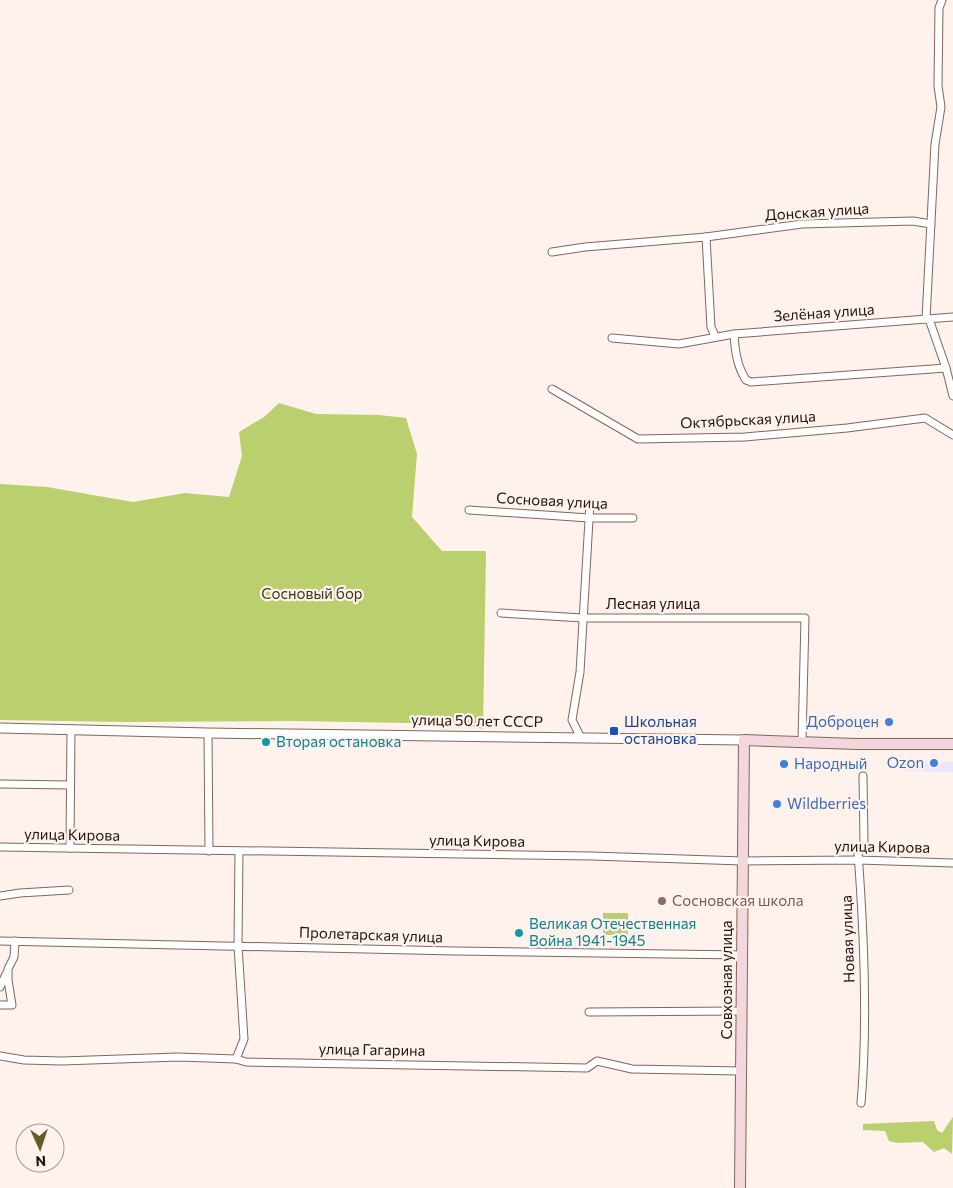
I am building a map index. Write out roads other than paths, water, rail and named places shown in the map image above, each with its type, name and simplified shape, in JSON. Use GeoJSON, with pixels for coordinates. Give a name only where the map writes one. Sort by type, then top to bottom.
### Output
{"type":"FeatureCollection","features":[{"type":"Feature","properties":{"kind":"main road","name":"улица 50 лет СССР"},"geometry":{"type":"LineString","coordinates":[[744,740],[857,744],[953,744]]}},
{"type":"Feature","properties":{"kind":"main road","name":"Совхозная улица"},"geometry":{"type":"LineString","coordinates":[[740,1188],[744,740]]}},
{"type":"Feature","properties":{"kind":"street"},"geometry":{"type":"LineString","coordinates":[[942,0],[939,8],[938,86],[940,107],[931,224],[928,319],[946,368],[953,396]]}},
{"type":"Feature","properties":{"kind":"street","name":"Донская улица"},"geometry":{"type":"LineString","coordinates":[[552,252],[585,247],[706,237],[802,224],[913,221],[931,224]]}},
{"type":"Feature","properties":{"kind":"street"},"geometry":{"type":"LineString","coordinates":[[706,237],[711,327],[715,336]]}},
{"type":"Feature","properties":{"kind":"street","name":"Зелёная улица"},"geometry":{"type":"LineString","coordinates":[[612,338],[679,344],[734,334],[953,317]]}},
{"type":"Feature","properties":{"kind":"street"},"geometry":{"type":"LineString","coordinates":[[734,334],[737,361],[746,380],[751,382],[946,368]]}},
{"type":"Feature","properties":{"kind":"street","name":"Октябрьская улица"},"geometry":{"type":"LineString","coordinates":[[552,389],[638,439],[744,436],[848,428],[924,418],[953,435]]}},
{"type":"Feature","properties":{"kind":"street"},"geometry":{"type":"LineString","coordinates":[[581,738],[572,720],[580,672],[590,503]]}},
{"type":"Feature","properties":{"kind":"street","name":"Сосновая улица"},"geometry":{"type":"LineString","coordinates":[[469,510],[589,518],[634,518]]}},
{"type":"Feature","properties":{"kind":"street","name":"Лесная улица"},"geometry":{"type":"LineString","coordinates":[[501,613],[582,618],[804,618],[802,741]]}},
{"type":"Feature","properties":{"kind":"street","name":"улица 50 лет СССР"},"geometry":{"type":"LineString","coordinates":[[0,728],[208,733],[744,740]]}},
{"type":"Feature","properties":{"kind":"street"},"geometry":{"type":"LineString","coordinates":[[70,848],[71,729]]}},
{"type":"Feature","properties":{"kind":"street"},"geometry":{"type":"LineString","coordinates":[[208,733],[209,851]]}},
{"type":"Feature","properties":{"kind":"street","name":"Новая улица"},"geometry":{"type":"LineString","coordinates":[[861,1103],[864,1066],[863,964],[858,853],[864,844],[863,776]]}},
{"type":"Feature","properties":{"kind":"street"},"geometry":{"type":"LineString","coordinates":[[0,784],[70,785]]}},
{"type":"Feature","properties":{"kind":"street","name":"улица Кирова"},"geometry":{"type":"LineString","coordinates":[[0,847],[953,863]]}},
{"type":"Feature","properties":{"kind":"street"},"geometry":{"type":"LineString","coordinates":[[236,1059],[244,1039],[238,946],[239,851]]}},
{"type":"Feature","properties":{"kind":"street"},"geometry":{"type":"LineString","coordinates":[[0,896],[69,890]]}},
{"type":"Feature","properties":{"kind":"street","name":"Пролетарская улица"},"geometry":{"type":"LineString","coordinates":[[0,941],[455,952],[742,955]]}},
{"type":"Feature","properties":{"kind":"street"},"geometry":{"type":"LineString","coordinates":[[0,987],[14,957],[15,941]]}},
{"type":"Feature","properties":{"kind":"street"},"geometry":{"type":"LineString","coordinates":[[0,1005],[12,1005],[8,969]]}},
{"type":"Feature","properties":{"kind":"street"},"geometry":{"type":"LineString","coordinates":[[589,1012],[741,1011]]}},
{"type":"Feature","properties":{"kind":"street","name":"улица Гагарина"},"geometry":{"type":"LineString","coordinates":[[0,1056],[24,1060],[62,1062],[168,1057],[236,1059],[246,1062],[587,1068],[597,1062],[632,1069],[741,1071]]}},
{"type":"Feature","properties":{"kind":"place","name":"Доброцен"},"geometry":{"type":"Point","coordinates":[889,722]}},
{"type":"Feature","properties":{"kind":"place","name":"Школьная остановка"},"geometry":{"type":"Point","coordinates":[614,731]}},
{"type":"Feature","properties":{"kind":"place","name":"Вторая остановка"},"geometry":{"type":"Point","coordinates":[266,742]}},
{"type":"Feature","properties":{"kind":"place","name":"Ozon"},"geometry":{"type":"Point","coordinates":[934,763]}},
{"type":"Feature","properties":{"kind":"place","name":"Народный"},"geometry":{"type":"Point","coordinates":[784,764]}},
{"type":"Feature","properties":{"kind":"place","name":"Wildberries"},"geometry":{"type":"Point","coordinates":[777,804]}},
{"type":"Feature","properties":{"kind":"place","name":"Сосновская школа"},"geometry":{"type":"Point","coordinates":[662,901]}},
{"type":"Feature","properties":{"kind":"place","name":"Великая Отечественная Война 1941-1945"},"geometry":{"type":"Point","coordinates":[519,933]}},
{"type":"Feature","properties":{"kind":"park label","name":"Сосновый бор"},"geometry":{"type":"Point","coordinates":[312,594]}}]}
